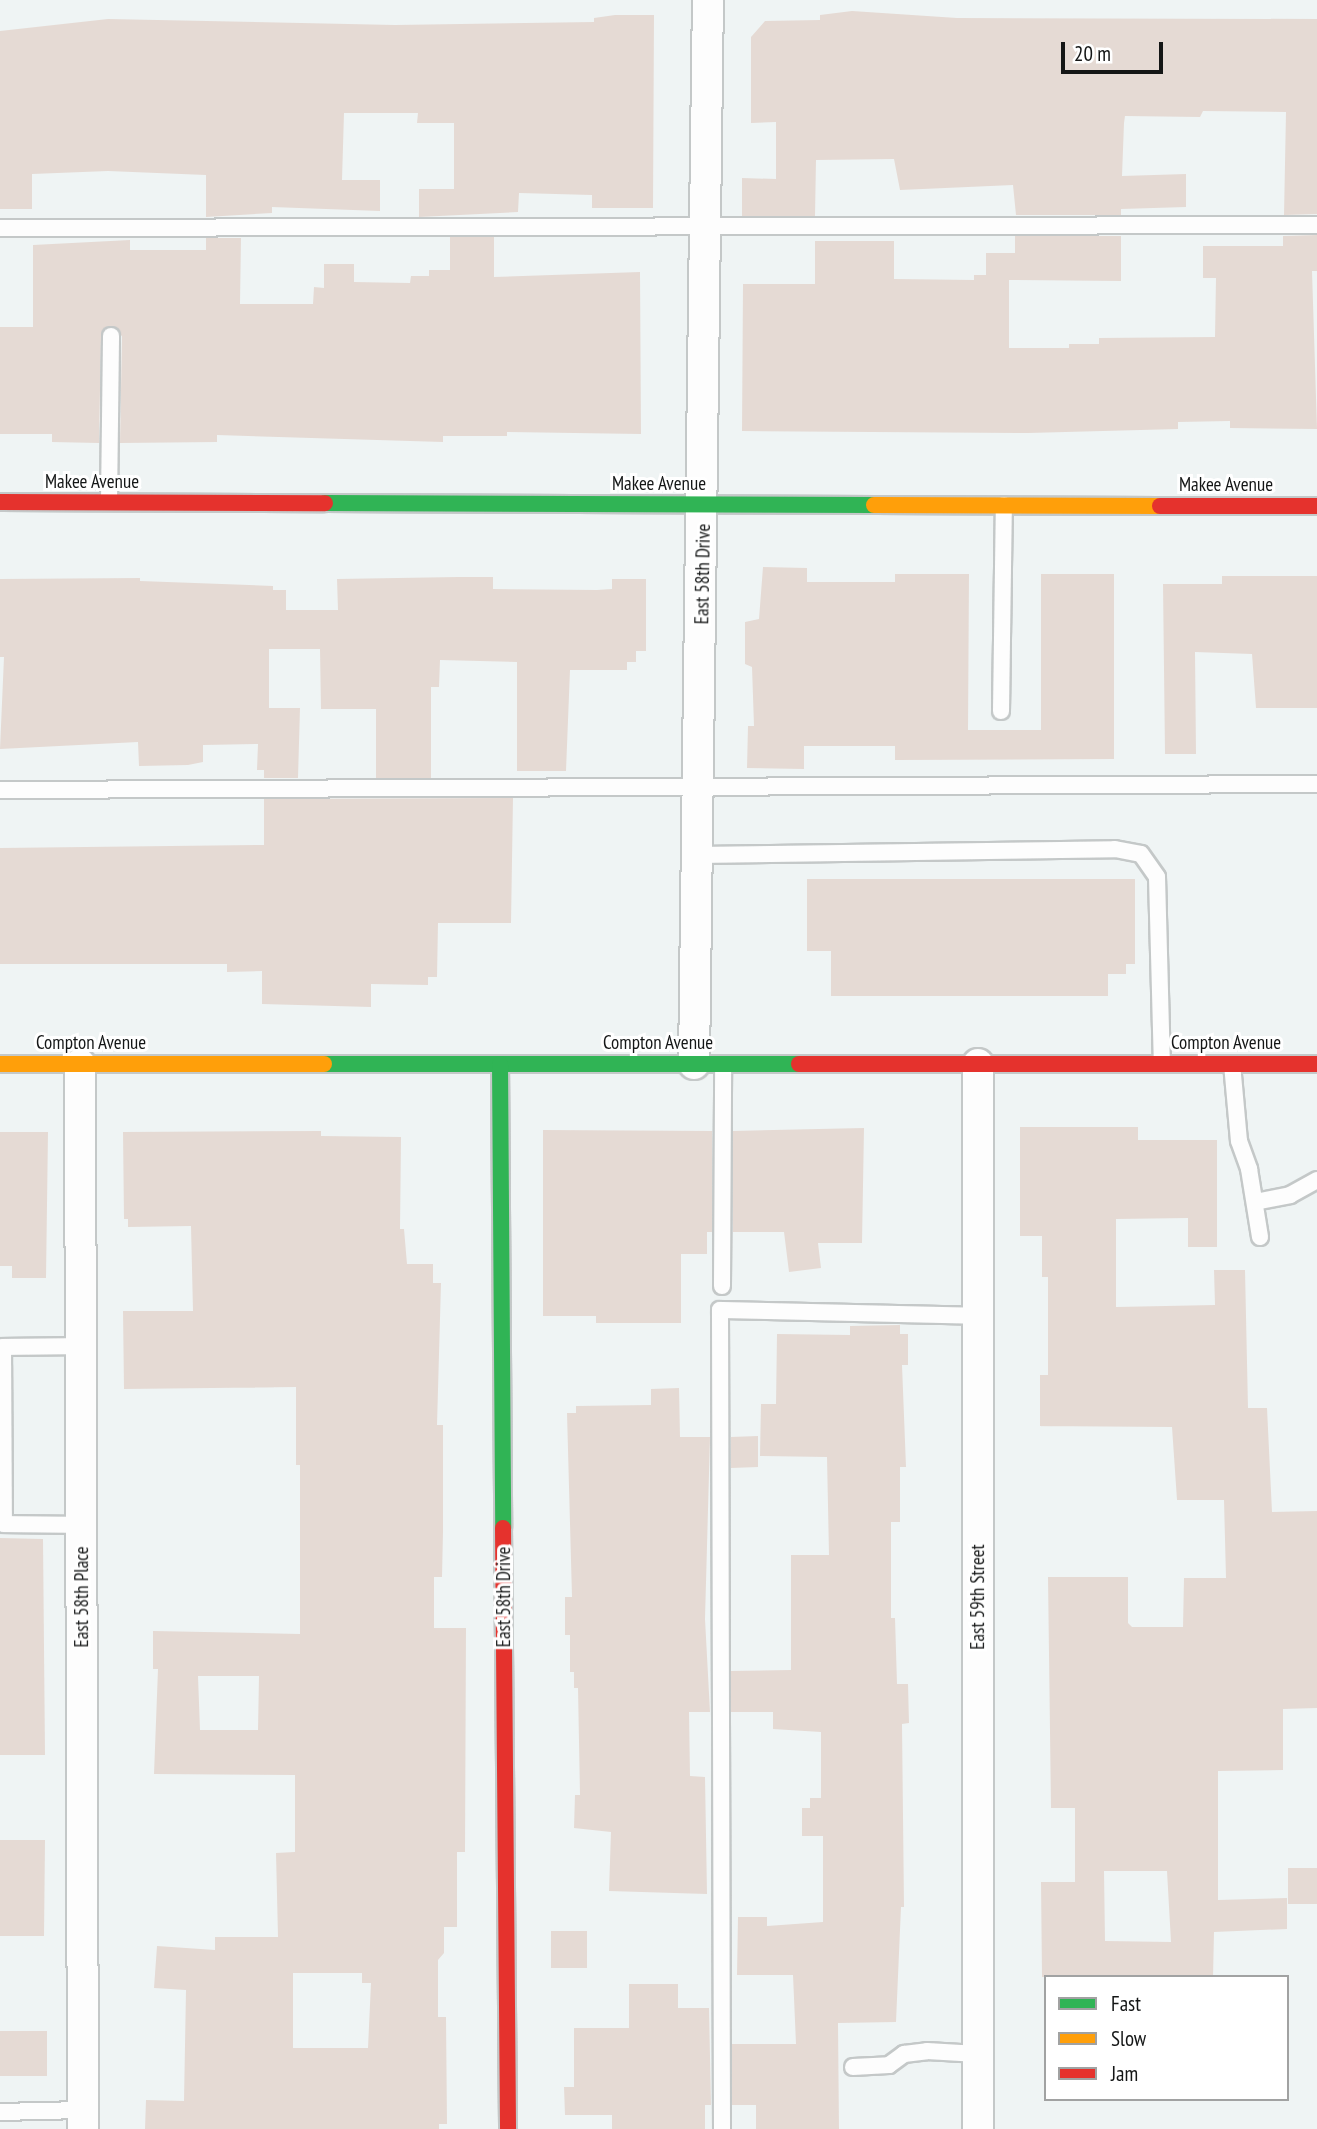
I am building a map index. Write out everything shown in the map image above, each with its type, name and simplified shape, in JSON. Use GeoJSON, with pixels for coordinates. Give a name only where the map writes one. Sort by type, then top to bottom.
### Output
{"type":"FeatureCollection","features":[{"type":"Feature","properties":{"kind":"street","name":"East 58th Drive"},"geometry":{"type":"LineString","coordinates":[[708,0],[698,855],[709,1064]]}},
{"type":"Feature","properties":{"kind":"street","name":"Makee Avenue"},"geometry":{"type":"LineString","coordinates":[[0,502],[1317,506]]}},
{"type":"Feature","properties":{"kind":"street","name":"Compton Avenue"},"geometry":{"type":"LineString","coordinates":[[0,1064],[1317,1064]]}},
{"type":"Feature","properties":{"kind":"street","name":"East 58th Place"},"geometry":{"type":"LineString","coordinates":[[80,1064],[83,2120]]}},
{"type":"Feature","properties":{"kind":"street","name":"East 58th Drive"},"geometry":{"type":"LineString","coordinates":[[500,1064],[508,2129]]}},
{"type":"Feature","properties":{"kind":"street","name":"East 59th Street"},"geometry":{"type":"LineString","coordinates":[[978,1064],[978,2129]]}},
{"type":"Feature","properties":{"kind":"lane"},"geometry":{"type":"LineString","coordinates":[[0,228],[1317,225]]}},
{"type":"Feature","properties":{"kind":"lane"},"geometry":{"type":"LineString","coordinates":[[109,502],[111,336]]}},
{"type":"Feature","properties":{"kind":"lane"},"geometry":{"type":"LineString","coordinates":[[1001,711],[1004,505]]}},
{"type":"Feature","properties":{"kind":"lane"},"geometry":{"type":"LineString","coordinates":[[0,790],[1317,784]]}},
{"type":"Feature","properties":{"kind":"lane"},"geometry":{"type":"LineString","coordinates":[[698,855],[1115,849],[1140,854],[1157,877],[1162,1064]]}},
{"type":"Feature","properties":{"kind":"lane"},"geometry":{"type":"LineString","coordinates":[[709,1064],[722,1286]]}},
{"type":"Feature","properties":{"kind":"lane"},"geometry":{"type":"LineString","coordinates":[[1232,1064],[1239,1141],[1255,1202],[1260,1237]]}},
{"type":"Feature","properties":{"kind":"lane"},"geometry":{"type":"LineString","coordinates":[[1255,1202],[1290,1195],[1317,1180]]}},
{"type":"Feature","properties":{"kind":"lane"},"geometry":{"type":"LineString","coordinates":[[722,2129],[720,1310],[978,1317]]}},
{"type":"Feature","properties":{"kind":"lane"},"geometry":{"type":"LineString","coordinates":[[81,1346],[3,1347],[3,1388],[4,1524],[82,1525]]}},
{"type":"Feature","properties":{"kind":"lane"},"geometry":{"type":"LineString","coordinates":[[853,2067],[889,2065],[904,2053],[928,2051],[978,2054]]}},
{"type":"Feature","properties":{"kind":"lane"},"geometry":{"type":"LineString","coordinates":[[0,2112],[83,2120]]}},
{"type":"Feature","properties":{"kind":"building"},"geometry":{"type":"Polygon","coordinates":[[[852,11],[957,18],[1317,19],[1317,214],[1284,215],[1286,112],[1203,111],[1200,117],[1125,116],[1122,176],[1186,174],[1186,207],[1121,209],[1121,215],[1016,215],[1013,185],[900,190],[894,159],[816,160],[815,216],[742,216],[742,178],[776,179],[776,122],[751,123],[751,37],[765,21],[820,20],[820,15],[852,11]]]}},
{"type":"Feature","properties":{"kind":"building"},"geometry":{"type":"Polygon","coordinates":[[[654,15],[653,208],[592,208],[592,195],[519,193],[518,212],[419,217],[419,189],[454,189],[454,123],[417,123],[418,113],[344,113],[342,180],[380,180],[380,211],[272,207],[272,213],[206,217],[206,175],[108,171],[32,174],[32,209],[0,209],[0,31],[108,19],[395,25],[594,22],[594,18],[654,15]]]}},
{"type":"Feature","properties":{"kind":"building"},"geometry":{"type":"Polygon","coordinates":[[[1317,235],[1317,271],[1312,271],[1317,429],[1230,428],[1230,421],[1178,422],[1178,429],[1028,433],[742,431],[743,284],[815,284],[815,241],[894,241],[894,279],[974,280],[974,275],[986,275],[986,253],[1015,253],[1015,236],[1121,236],[1121,281],[1009,280],[1009,348],[1069,348],[1069,344],[1099,344],[1099,338],[1215,337],[1216,278],[1203,278],[1203,246],[1283,246],[1283,236],[1317,235]]]}},
{"type":"Feature","properties":{"kind":"building"},"geometry":{"type":"Polygon","coordinates":[[[450,237],[494,237],[494,277],[640,272],[641,434],[507,432],[507,436],[443,436],[443,442],[217,435],[217,442],[120,443],[122,336],[110,326],[101,336],[99,443],[52,442],[52,434],[0,434],[0,327],[33,327],[33,245],[130,240],[130,250],[206,250],[206,238],[241,238],[240,304],[313,304],[314,287],[324,288],[324,264],[354,264],[354,282],[410,283],[411,276],[429,276],[429,270],[450,270],[450,237]]]}},
{"type":"Feature","properties":{"kind":"building"},"geometry":{"type":"Polygon","coordinates":[[[763,567],[807,568],[807,582],[895,582],[895,574],[969,574],[968,730],[1041,730],[1041,574],[1114,574],[1114,759],[895,760],[895,746],[804,746],[804,769],[747,768],[748,726],[754,726],[752,667],[745,664],[745,622],[759,619],[763,567]]]}},
{"type":"Feature","properties":{"kind":"building"},"geometry":{"type":"Polygon","coordinates":[[[1222,576],[1317,576],[1317,708],[1256,708],[1252,654],[1195,652],[1196,754],[1165,754],[1163,584],[1222,584],[1222,576]]]}},
{"type":"Feature","properties":{"kind":"building"},"geometry":{"type":"Polygon","coordinates":[[[493,577],[493,589],[597,590],[612,589],[612,579],[646,579],[646,651],[636,651],[636,662],[627,662],[627,670],[570,670],[566,771],[517,771],[517,662],[440,660],[439,687],[431,687],[431,778],[376,778],[376,709],[321,709],[320,649],[269,649],[269,708],[300,708],[298,778],[264,778],[264,770],[257,770],[258,744],[203,745],[203,762],[139,766],[138,742],[0,749],[4,657],[0,657],[0,579],[140,578],[140,581],[273,586],[273,590],[286,590],[286,610],[338,610],[337,579],[493,577]]]}},
{"type":"Feature","properties":{"kind":"building"},"geometry":{"type":"Polygon","coordinates":[[[513,798],[511,923],[438,923],[437,977],[428,977],[428,985],[371,984],[371,1007],[262,1004],[262,971],[227,972],[227,964],[0,964],[0,848],[264,845],[264,799],[513,798]]]}},
{"type":"Feature","properties":{"kind":"building"},"geometry":{"type":"Polygon","coordinates":[[[807,879],[1135,879],[1135,964],[1126,964],[1126,974],[1108,974],[1108,996],[831,996],[831,951],[807,951],[807,879]]]}},
{"type":"Feature","properties":{"kind":"building"},"geometry":{"type":"Polygon","coordinates":[[[1020,1127],[1138,1127],[1138,1140],[1217,1140],[1217,1247],[1188,1247],[1188,1218],[1116,1219],[1116,1307],[1215,1305],[1214,1270],[1245,1270],[1248,1408],[1267,1408],[1272,1512],[1317,1511],[1317,1708],[1283,1709],[1283,1770],[1218,1771],[1218,1900],[1287,1898],[1287,1929],[1214,1932],[1213,1975],[1042,1977],[1041,1882],[1075,1882],[1075,1808],[1051,1808],[1048,1577],[1128,1577],[1128,1623],[1132,1627],[1183,1627],[1184,1578],[1226,1578],[1224,1500],[1177,1500],[1172,1427],[1040,1426],[1040,1375],[1048,1375],[1048,1277],[1042,1277],[1042,1236],[1020,1236],[1020,1127]],[[1104,1871],[1105,1941],[1171,1942],[1167,1871],[1104,1871]]]}},
{"type":"Feature","properties":{"kind":"building"},"geometry":{"type":"Polygon","coordinates":[[[864,1128],[862,1243],[818,1243],[821,1268],[789,1272],[784,1232],[733,1232],[733,1131],[864,1128]]]}},
{"type":"Feature","properties":{"kind":"building"},"geometry":{"type":"Polygon","coordinates":[[[543,1130],[712,1131],[712,1232],[707,1232],[707,1254],[681,1254],[681,1323],[596,1323],[596,1316],[543,1316],[543,1130]]]}},
{"type":"Feature","properties":{"kind":"building"},"geometry":{"type":"Polygon","coordinates":[[[321,1131],[321,1136],[401,1137],[400,1229],[404,1229],[407,1264],[433,1264],[433,1283],[441,1283],[437,1425],[443,1425],[443,1532],[442,1577],[434,1577],[434,1628],[466,1628],[465,1852],[457,1852],[457,1927],[444,1927],[444,1953],[438,1960],[438,2017],[446,2017],[447,2124],[439,2124],[439,2129],[145,2129],[146,2100],[184,2101],[186,1990],[154,1988],[157,1946],[215,1950],[215,1937],[278,1937],[276,1853],[295,1852],[295,1775],[154,1774],[158,1669],[153,1669],[153,1631],[300,1634],[300,1465],[296,1465],[296,1387],[124,1389],[123,1311],[193,1311],[191,1226],[128,1227],[128,1219],[124,1219],[123,1132],[321,1131]],[[198,1676],[200,1730],[258,1730],[259,1676],[198,1676]],[[293,1973],[293,2048],[368,2048],[371,1983],[362,1983],[362,1973],[293,1973]]]}},
{"type":"Feature","properties":{"kind":"building"},"geometry":{"type":"Polygon","coordinates":[[[0,1132],[48,1132],[46,1278],[12,1278],[12,1266],[0,1266],[0,1132]]]}},
{"type":"Feature","properties":{"kind":"building"},"geometry":{"type":"Polygon","coordinates":[[[900,1325],[900,1334],[908,1334],[908,1365],[902,1365],[906,1467],[900,1467],[900,1522],[891,1522],[891,1618],[895,1618],[897,1684],[908,1684],[909,1723],[902,1724],[904,1907],[901,1907],[896,2022],[838,2023],[839,2129],[756,2129],[756,2105],[732,2105],[732,2044],[796,2044],[793,1975],[737,1975],[738,1917],[767,1917],[767,1926],[823,1922],[823,1836],[802,1836],[802,1808],[810,1808],[810,1798],[821,1798],[821,1732],[773,1729],[773,1712],[731,1712],[731,1671],[791,1670],[791,1555],[829,1555],[827,1457],[760,1456],[761,1404],[776,1404],[777,1334],[850,1335],[850,1326],[900,1325]]]}},
{"type":"Feature","properties":{"kind":"building"},"geometry":{"type":"Polygon","coordinates":[[[679,1388],[680,1437],[710,1437],[705,1619],[710,1712],[689,1712],[690,1776],[705,1777],[707,1894],[609,1891],[611,1832],[574,1828],[575,1795],[580,1795],[578,1688],[574,1688],[574,1672],[570,1672],[570,1635],[565,1635],[565,1597],[572,1597],[567,1413],[576,1413],[576,1406],[651,1405],[651,1389],[679,1388]]]}},
{"type":"Feature","properties":{"kind":"building"},"geometry":{"type":"Polygon","coordinates":[[[758,1436],[758,1467],[731,1468],[731,1437],[758,1436]]]}},
{"type":"Feature","properties":{"kind":"building"},"geometry":{"type":"Polygon","coordinates":[[[0,1538],[43,1539],[45,1755],[0,1755],[0,1538]]]}},
{"type":"Feature","properties":{"kind":"building"},"geometry":{"type":"Polygon","coordinates":[[[0,1840],[45,1840],[44,1936],[0,1936],[0,1840]]]}},
{"type":"Feature","properties":{"kind":"building"},"geometry":{"type":"Polygon","coordinates":[[[1288,1868],[1317,1868],[1317,1904],[1288,1904],[1288,1868]]]}},
{"type":"Feature","properties":{"kind":"building"},"geometry":{"type":"Polygon","coordinates":[[[551,1931],[587,1931],[587,1968],[551,1968],[551,1931]]]}},
{"type":"Feature","properties":{"kind":"building"},"geometry":{"type":"Polygon","coordinates":[[[629,1984],[678,1984],[678,2008],[709,2008],[711,2105],[705,2105],[705,2129],[612,2129],[612,2115],[565,2115],[564,2087],[574,2087],[574,2028],[629,2028],[629,1984]]]}},
{"type":"Feature","properties":{"kind":"building"},"geometry":{"type":"Polygon","coordinates":[[[0,2031],[47,2031],[47,2076],[0,2076],[0,2031]]]}},
{"type":"Feature","properties":{"kind":"traffic: fast"},"geometry":{"type":"LineString","coordinates":[[325,503],[874,505]]}},
{"type":"Feature","properties":{"kind":"traffic: fast"},"geometry":{"type":"LineString","coordinates":[[324,1064],[799,1064]]}},
{"type":"Feature","properties":{"kind":"traffic: fast"},"geometry":{"type":"LineString","coordinates":[[500,1064],[503,1528]]}},
{"type":"Feature","properties":{"kind":"traffic: slow"},"geometry":{"type":"LineString","coordinates":[[874,505],[1160,506]]}},
{"type":"Feature","properties":{"kind":"traffic: slow"},"geometry":{"type":"LineString","coordinates":[[0,1064],[324,1064]]}},
{"type":"Feature","properties":{"kind":"traffic: jam"},"geometry":{"type":"LineString","coordinates":[[0,502],[325,503]]}},
{"type":"Feature","properties":{"kind":"traffic: jam"},"geometry":{"type":"LineString","coordinates":[[1160,506],[1317,506]]}},
{"type":"Feature","properties":{"kind":"traffic: jam"},"geometry":{"type":"LineString","coordinates":[[799,1064],[1317,1064]]}},
{"type":"Feature","properties":{"kind":"traffic: jam"},"geometry":{"type":"LineString","coordinates":[[503,1528],[508,2129]]}}]}
